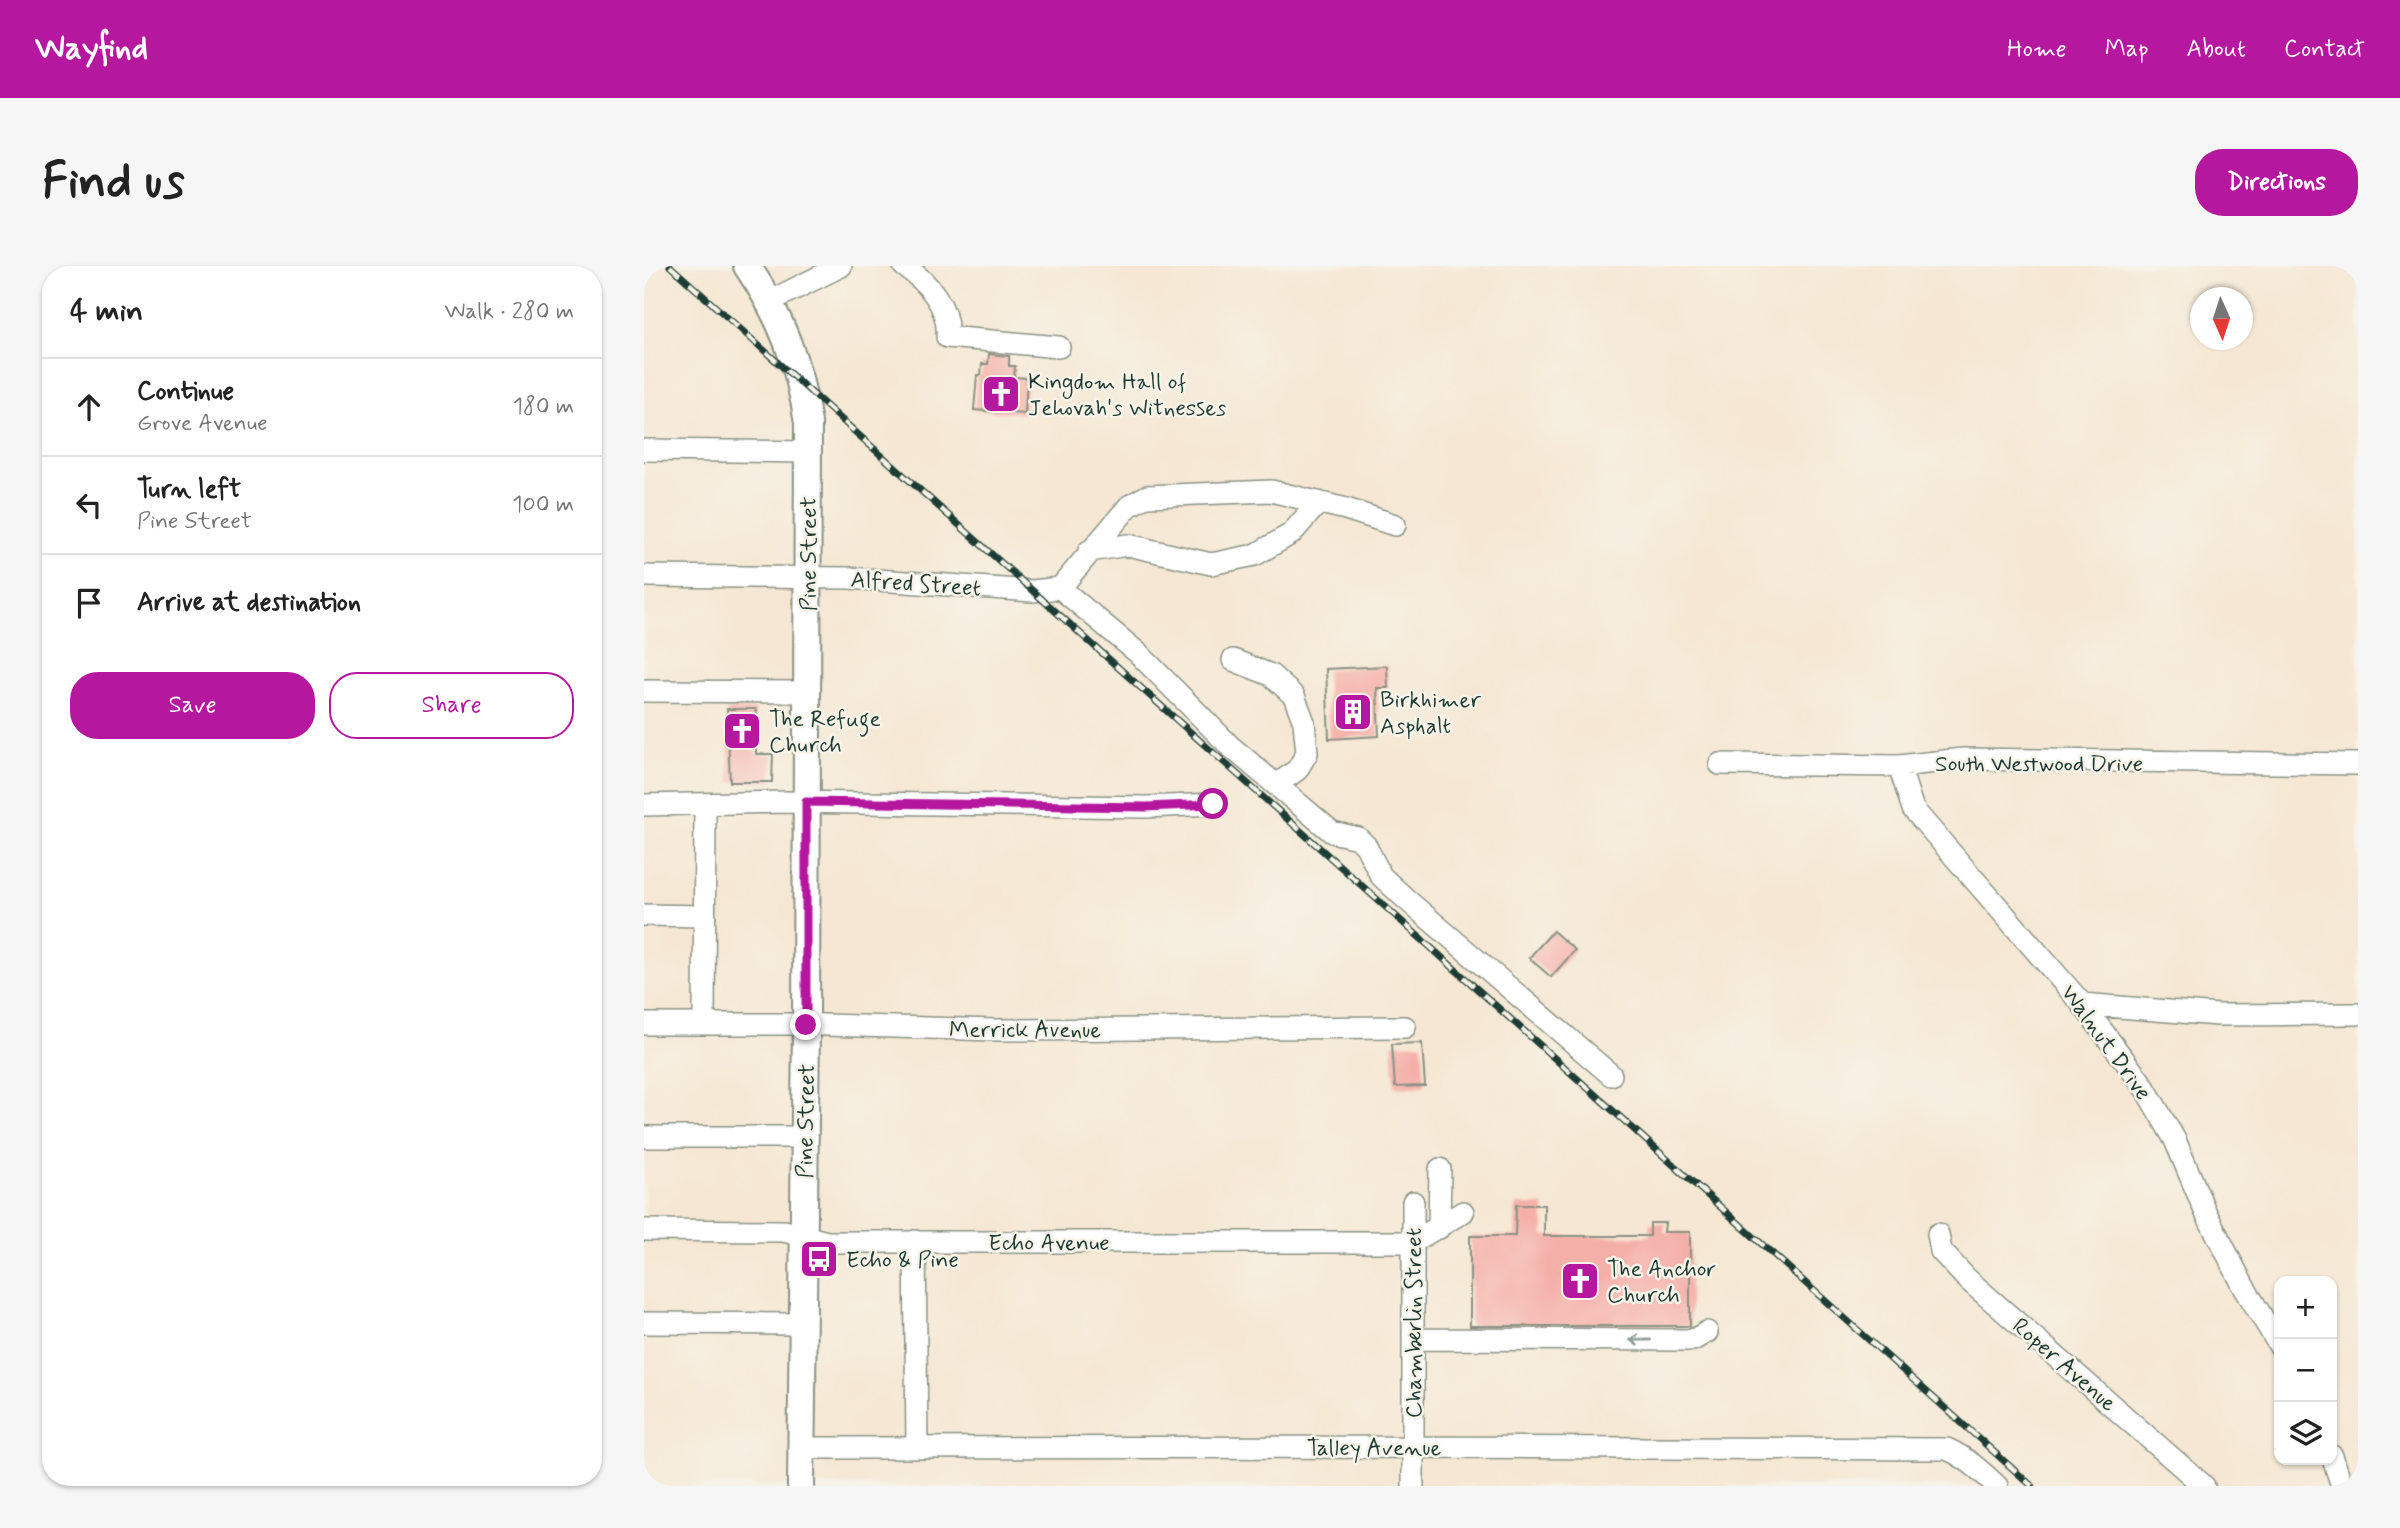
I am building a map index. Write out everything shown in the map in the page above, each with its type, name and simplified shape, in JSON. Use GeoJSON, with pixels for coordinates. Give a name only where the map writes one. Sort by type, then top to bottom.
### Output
{"type":"FeatureCollection","features":[{"type":"Feature","properties":{"kind":"main road","name":"Pine Street"},"geometry":{"type":"LineString","coordinates":[[747,266],[770,301],[785,332],[802,385],[808,423],[801,1486]]}},
{"type":"Feature","properties":{"kind":"street"},"geometry":{"type":"LineString","coordinates":[[770,301],[841,266]]}},
{"type":"Feature","properties":{"kind":"street"},"geometry":{"type":"LineString","coordinates":[[904,266],[922,278],[941,304],[948,325],[947,337],[1059,347]]}},
{"type":"Feature","properties":{"kind":"street"},"geometry":{"type":"LineString","coordinates":[[644,450],[808,452]]}},
{"type":"Feature","properties":{"kind":"street"},"geometry":{"type":"LineString","coordinates":[[1395,525],[1271,491],[1147,496],[1129,506],[1060,588],[1138,653],[1230,746],[1332,832],[1358,838],[1366,846],[1381,876],[1611,1075]]}},
{"type":"Feature","properties":{"kind":"street"},"geometry":{"type":"LineString","coordinates":[[1089,551],[1128,545],[1211,564],[1255,555],[1291,534],[1319,502]]}},
{"type":"Feature","properties":{"kind":"street","name":"Alfred Street"},"geometry":{"type":"LineString","coordinates":[[644,576],[808,577],[932,583],[1020,591],[1060,588]]}},
{"type":"Feature","properties":{"kind":"street"},"geometry":{"type":"LineString","coordinates":[[1233,660],[1271,675],[1294,696],[1304,722],[1307,753],[1297,770],[1276,785]]}},
{"type":"Feature","properties":{"kind":"street"},"geometry":{"type":"LineString","coordinates":[[644,691],[807,692]]}},
{"type":"Feature","properties":{"kind":"street","name":"South Westwood Drive"},"geometry":{"type":"LineString","coordinates":[[1720,765],[1899,766],[1963,760],[2358,764]]}},
{"type":"Feature","properties":{"kind":"street","name":"Walnut Drive"},"geometry":{"type":"LineString","coordinates":[[1899,766],[1913,810],[2082,1003],[2143,1086],[2175,1140],[2204,1211],[2275,1339]]}},
{"type":"Feature","properties":{"kind":"street"},"geometry":{"type":"LineString","coordinates":[[644,804],[806,802],[1146,807],[1213,804]]}},
{"type":"Feature","properties":{"kind":"street"},"geometry":{"type":"LineString","coordinates":[[704,1024],[705,804]]}},
{"type":"Feature","properties":{"kind":"street"},"geometry":{"type":"LineString","coordinates":[[644,915],[705,916]]}},
{"type":"Feature","properties":{"kind":"street"},"geometry":{"type":"LineString","coordinates":[[2082,1003],[2218,1014],[2358,1014]]}},
{"type":"Feature","properties":{"kind":"street","name":"Merrick Avenue"},"geometry":{"type":"LineString","coordinates":[[644,1024],[996,1030],[1405,1027]]}},
{"type":"Feature","properties":{"kind":"street"},"geometry":{"type":"LineString","coordinates":[[644,1137],[805,1137]]}},
{"type":"Feature","properties":{"kind":"street"},"geometry":{"type":"LineString","coordinates":[[1439,1228],[1440,1170]]}},
{"type":"Feature","properties":{"kind":"street","name":"Chamberlin Street"},"geometry":{"type":"LineString","coordinates":[[1413,1202],[1413,1486]]}},
{"type":"Feature","properties":{"kind":"street"},"geometry":{"type":"LineString","coordinates":[[1413,1242],[1463,1212]]}},
{"type":"Feature","properties":{"kind":"street","name":"Echo Avenue"},"geometry":{"type":"LineString","coordinates":[[644,1230],[784,1231],[827,1242],[1413,1242]]}},
{"type":"Feature","properties":{"kind":"street","name":"Roper Avenue"},"geometry":{"type":"LineString","coordinates":[[1938,1234],[1941,1251],[1966,1278],[2204,1486]]}},
{"type":"Feature","properties":{"kind":"street"},"geometry":{"type":"LineString","coordinates":[[915,1241],[917,1448]]}},
{"type":"Feature","properties":{"kind":"street"},"geometry":{"type":"LineString","coordinates":[[644,1324],[802,1324]]}},
{"type":"Feature","properties":{"kind":"street"},"geometry":{"type":"LineString","coordinates":[[1414,1339],[1693,1340],[1706,1332]]}},
{"type":"Feature","properties":{"kind":"street","name":"Talley Avenue"},"geometry":{"type":"LineString","coordinates":[[802,1448],[1947,1449],[1976,1466],[1997,1486]]}},
{"type":"Feature","properties":{"kind":"street"},"geometry":{"type":"LineString","coordinates":[[2335,1465],[2342,1486]]}},
{"type":"Feature","properties":{"kind":"building","name":"Kingdom Hall of Jehovah's Witnesses"},"geometry":{"type":"Polygon","coordinates":[[[989,354],[1009,356],[1009,366],[1015,366],[1014,377],[1027,378],[1025,414],[974,410],[977,375],[981,375],[982,364],[988,364],[989,354]]]}},
{"type":"Feature","properties":{"kind":"building","name":"Birkhimer Asphalt"},"geometry":{"type":"Polygon","coordinates":[[[1387,666],[1388,688],[1377,688],[1379,736],[1329,739],[1326,669],[1387,666]]]}},
{"type":"Feature","properties":{"kind":"building","name":"The Refuge Church"},"geometry":{"type":"Polygon","coordinates":[[[727,709],[756,709],[756,754],[773,754],[772,782],[730,782],[727,709]]]}},
{"type":"Feature","properties":{"kind":"building"},"geometry":{"type":"Polygon","coordinates":[[[1553,931],[1575,950],[1551,977],[1529,958],[1553,931]]]}},
{"type":"Feature","properties":{"kind":"building"},"geometry":{"type":"Polygon","coordinates":[[[1422,1043],[1425,1086],[1395,1087],[1392,1044],[1422,1043]]]}},
{"type":"Feature","properties":{"kind":"building","name":"The Anchor Church"},"geometry":{"type":"Polygon","coordinates":[[[1516,1205],[1544,1205],[1544,1236],[1650,1236],[1650,1223],[1665,1223],[1664,1232],[1690,1232],[1690,1326],[1470,1326],[1470,1236],[1515,1236],[1516,1205]]]}},
{"type":"Feature","properties":{"kind":"railway"},"geometry":{"type":"LineString","coordinates":[[670,266],[2032,1486]]}},
{"type":"Feature","properties":{"kind":"place","name":"Kingdom Hall of Jehovah's Witnesses"},"geometry":{"type":"Point","coordinates":[1001,394]}},
{"type":"Feature","properties":{"kind":"place","name":"Birkhimer Asphalt"},"geometry":{"type":"Point","coordinates":[1353,712]}},
{"type":"Feature","properties":{"kind":"place","name":"The Refuge Church"},"geometry":{"type":"Point","coordinates":[742,731]}},
{"type":"Feature","properties":{"kind":"place","name":"Echo & Pine"},"geometry":{"type":"Point","coordinates":[819,1259]}},
{"type":"Feature","properties":{"kind":"place","name":"The Anchor Church"},"geometry":{"type":"Point","coordinates":[1580,1281]}},
{"type":"Feature","properties":{"kind":"route"},"geometry":{"type":"LineString","coordinates":[[806,1025],[806,802],[1146,807],[1213,804]]}}]}
